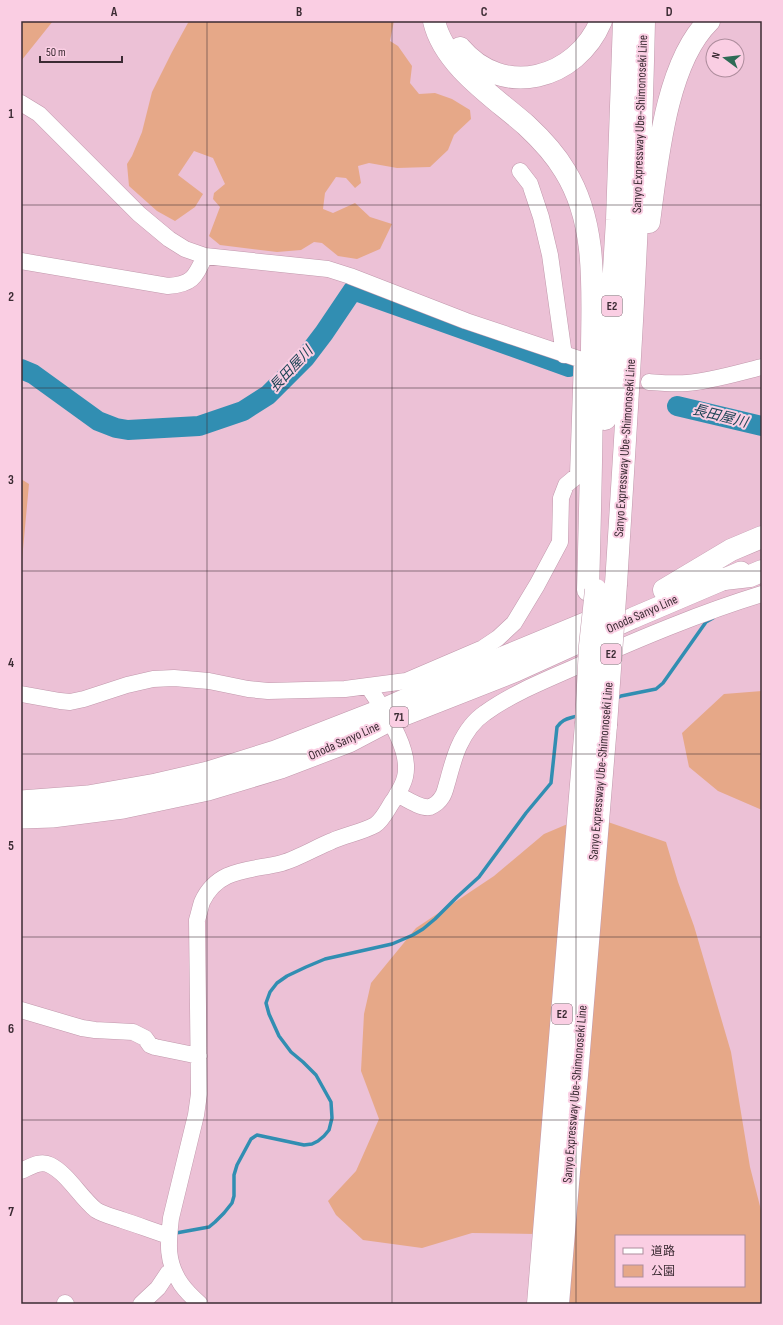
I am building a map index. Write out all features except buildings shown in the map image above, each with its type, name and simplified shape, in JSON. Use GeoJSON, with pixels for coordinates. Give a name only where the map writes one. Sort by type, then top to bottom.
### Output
{"type":"FeatureCollection","features":[{"type":"Feature","properties":{"kind":"highway"},"geometry":{"type":"LineString","coordinates":[[434,21],[441,41],[462,70],[527,126],[557,159],[573,185],[585,220],[591,264],[592,298],[592,590]]}},
{"type":"Feature","properties":{"kind":"highway"},"geometry":{"type":"LineString","coordinates":[[445,21],[455,42],[468,57],[494,73],[520,78],[542,76],[554,71],[574,59],[592,37],[601,21]]}},
{"type":"Feature","properties":{"kind":"highway","name":"Sanyo Expressway Ube-Shimonoseki Line"},"geometry":{"type":"LineString","coordinates":[[558,1304],[596,724],[590,646],[592,590],[617,220],[624,21]]}},
{"type":"Feature","properties":{"kind":"highway","name":"Sanyo Expressway Ube-Shimonoseki Line"},"geometry":{"type":"LineString","coordinates":[[538,1304],[596,724],[616,584],[630,352],[644,21]]}},
{"type":"Feature","properties":{"kind":"highway"},"geometry":{"type":"LineString","coordinates":[[630,352],[656,170],[666,117],[682,63],[696,37],[709,21]]}},
{"type":"Feature","properties":{"kind":"highway"},"geometry":{"type":"LineString","coordinates":[[664,590],[732,550],[762,537]]}},
{"type":"Feature","properties":{"kind":"highway"},"geometry":{"type":"LineString","coordinates":[[724,579],[750,576],[762,571]]}},
{"type":"Feature","properties":{"kind":"main road","name":"Onoda Sanyo Line"},"geometry":{"type":"LineString","coordinates":[[21,818],[52,817],[123,808],[208,790],[281,768],[342,744],[386,715],[476,668],[762,548]]}},
{"type":"Feature","properties":{"kind":"main road","name":"Onoda Sanyo Line"},"geometry":{"type":"LineString","coordinates":[[21,802],[88,796],[156,784],[208,772],[275,751],[516,671],[633,618],[762,563]]}},
{"type":"Feature","properties":{"kind":"street"},"geometry":{"type":"LineString","coordinates":[[21,103],[39,114],[139,214],[185,249],[205,256],[328,269],[350,276],[466,321],[582,360],[578,475],[566,485],[561,498],[560,542],[537,585],[514,622],[498,638],[483,648],[406,681],[345,689],[268,691],[248,689],[209,681],[153,678],[70,702],[21,694]]}},
{"type":"Feature","properties":{"kind":"street"},"geometry":{"type":"LineString","coordinates":[[520,171],[530,184],[541,218],[550,256],[564,355]]}},
{"type":"Feature","properties":{"kind":"street"},"geometry":{"type":"LineString","coordinates":[[21,261],[168,286],[177,286],[190,281],[196,274],[205,256]]}},
{"type":"Feature","properties":{"kind":"street"},"geometry":{"type":"LineString","coordinates":[[650,382],[697,382],[721,378],[762,367]]}},
{"type":"Feature","properties":{"kind":"street"},"geometry":{"type":"LineString","coordinates":[[397,794],[423,807],[430,807],[438,803],[443,796],[453,761],[466,734],[477,720],[498,704],[538,683],[635,641],[726,605],[762,594]]}},
{"type":"Feature","properties":{"kind":"street"},"geometry":{"type":"LineString","coordinates":[[200,1304],[181,1285],[173,1270],[168,1254],[171,1218],[196,1115],[199,1094],[197,920],[202,903],[208,892],[214,884],[226,876],[244,870],[283,863],[332,841],[376,824],[384,815],[403,784],[406,776],[406,758],[402,746],[386,715],[368,686]]}},
{"type":"Feature","properties":{"kind":"street"},"geometry":{"type":"LineString","coordinates":[[21,1010],[82,1028],[133,1032],[145,1038],[150,1045],[155,1047],[199,1056]]}},
{"type":"Feature","properties":{"kind":"street"},"geometry":{"type":"LineString","coordinates":[[21,1171],[37,1163],[50,1165],[61,1173],[86,1201],[98,1211],[108,1216],[169,1236]]}},
{"type":"Feature","properties":{"kind":"street"},"geometry":{"type":"LineString","coordinates":[[140,1304],[158,1288],[168,1273],[173,1270]]}},
{"type":"Feature","properties":{"kind":"green space"},"geometry":{"type":"Polygon","coordinates":[[[21,21],[53,21],[21,61],[21,21]]]}},
{"type":"Feature","properties":{"kind":"green space"},"geometry":{"type":"Polygon","coordinates":[[[189,21],[394,21],[390,41],[398,46],[412,66],[410,83],[419,94],[435,93],[452,99],[470,110],[471,119],[454,135],[448,150],[430,167],[397,168],[369,163],[358,166],[361,183],[355,188],[346,178],[336,177],[325,193],[323,209],[333,213],[355,203],[370,217],[392,224],[380,249],[357,259],[338,256],[322,243],[314,242],[301,250],[277,252],[220,245],[209,236],[220,207],[213,199],[214,193],[225,184],[213,158],[194,151],[178,175],[203,194],[195,207],[175,221],[157,211],[129,186],[127,164],[142,132],[152,92],[189,21]]]}},
{"type":"Feature","properties":{"kind":"green space"},"geometry":{"type":"Polygon","coordinates":[[[21,479],[29,484],[21,571],[21,479]]]}},
{"type":"Feature","properties":{"kind":"green space"},"geometry":{"type":"Polygon","coordinates":[[[762,691],[762,810],[718,791],[689,767],[682,733],[724,694],[762,691]]]}},
{"type":"Feature","properties":{"kind":"green space"},"geometry":{"type":"Polygon","coordinates":[[[577,820],[605,821],[666,842],[678,882],[694,926],[731,1052],[750,1167],[762,1214],[762,1304],[539,1304],[535,1234],[472,1233],[422,1248],[363,1240],[336,1215],[328,1201],[356,1171],[379,1119],[361,1071],[364,1014],[371,983],[416,928],[494,876],[544,834],[577,820]]]}},
{"type":"Feature","properties":{"kind":"waterway","name":"長田屋川"},"geometry":{"type":"LineString","coordinates":[[21,369],[33,374],[98,421],[116,428],[128,430],[199,426],[243,411],[268,395],[305,358],[353,290],[569,367]]}},
{"type":"Feature","properties":{"kind":"waterway","name":"長田屋川"},"geometry":{"type":"LineString","coordinates":[[677,406],[762,426]]}},
{"type":"Feature","properties":{"kind":"waterway"},"geometry":{"type":"LineString","coordinates":[[615,699],[621,696],[656,689],[663,683],[706,622],[713,618]]}},
{"type":"Feature","properties":{"kind":"waterway"},"geometry":{"type":"LineString","coordinates":[[176,1233],[209,1227],[232,1203],[234,1196],[234,1175],[237,1165],[251,1139],[257,1135],[304,1145],[312,1144],[318,1141],[329,1130],[332,1118],[331,1102],[316,1075],[291,1052],[279,1036],[269,1014],[266,1003],[270,992],[277,983],[287,976],[325,959],[392,944],[413,935],[435,919],[479,877],[526,813],[551,783],[557,727],[564,720],[579,715]]}}]}
